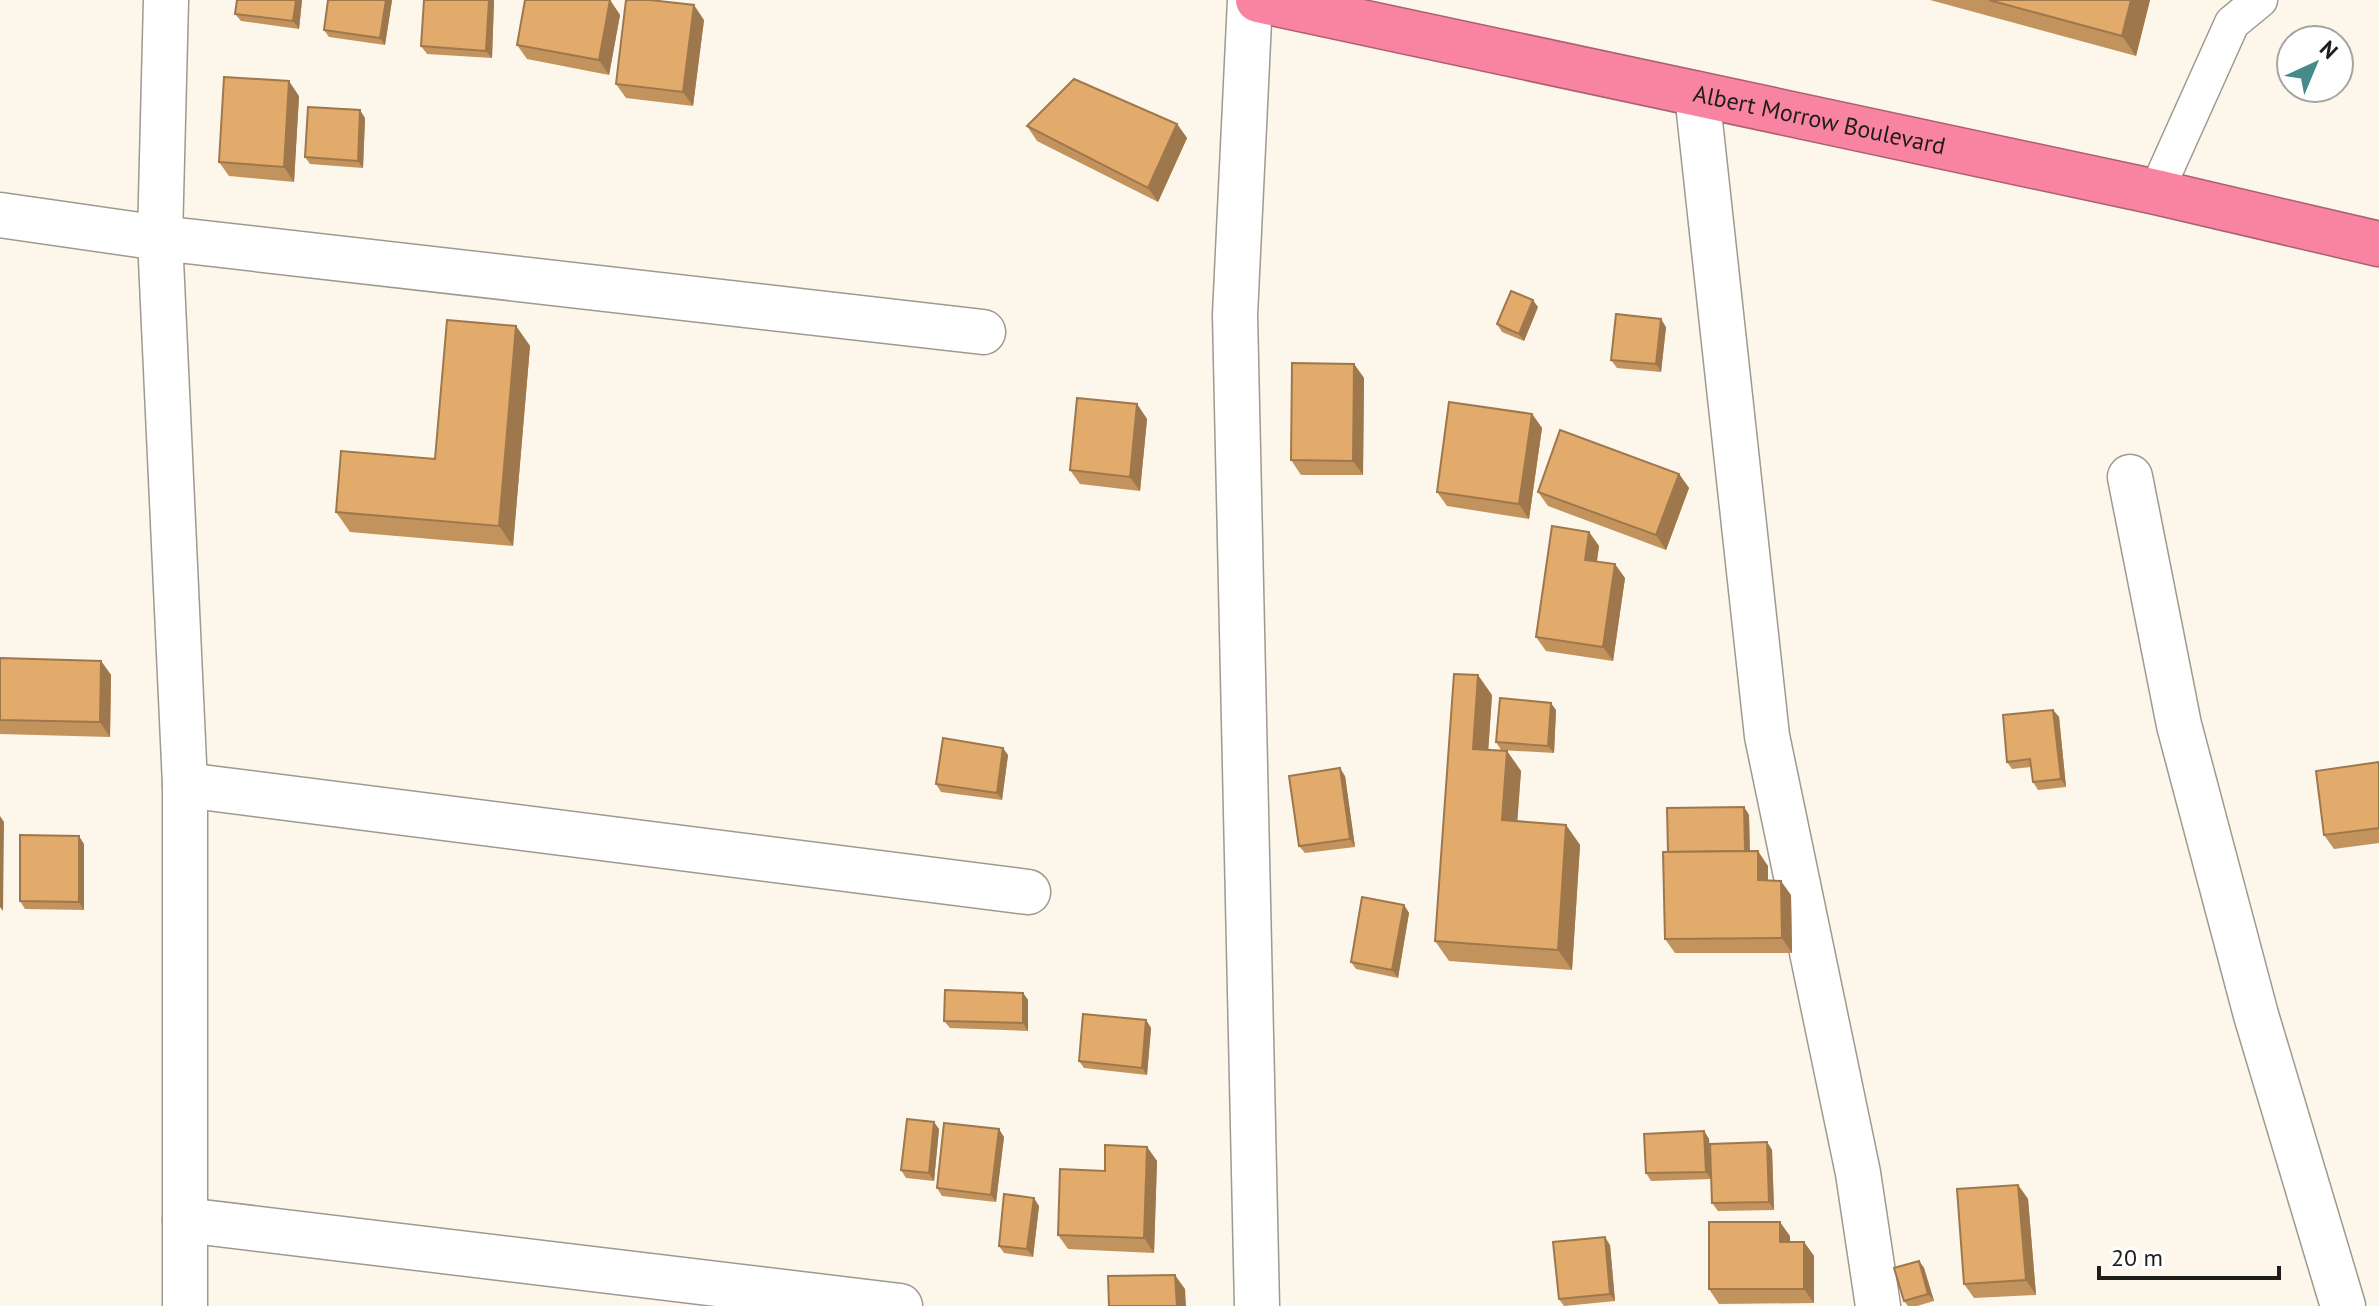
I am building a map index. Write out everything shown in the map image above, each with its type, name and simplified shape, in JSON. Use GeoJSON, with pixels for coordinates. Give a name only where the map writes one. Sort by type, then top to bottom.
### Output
{"type":"FeatureCollection","features":[{"type":"Feature","properties":{"kind":"highway","name":"Albert Morrow Boulevard"},"geometry":{"type":"LineString","coordinates":[[1258,0],[2156,192],[2365,241]]}},
{"type":"Feature","properties":{"kind":"street"},"geometry":{"type":"LineString","coordinates":[[166,0],[160,238],[185,785],[185,1306]]}},
{"type":"Feature","properties":{"kind":"street"},"geometry":{"type":"LineString","coordinates":[[1250,0],[1235,315],[1257,1306]]}},
{"type":"Feature","properties":{"kind":"street"},"geometry":{"type":"LineString","coordinates":[[1697,94],[1767,736],[1858,1173],[1878,1306]]}},
{"type":"Feature","properties":{"kind":"street"},"geometry":{"type":"LineString","coordinates":[[0,215],[160,238],[983,332]]}},
{"type":"Feature","properties":{"kind":"street"},"geometry":{"type":"LineString","coordinates":[[2130,477],[2179,725],[2256,1015],[2343,1306]]}},
{"type":"Feature","properties":{"kind":"street"},"geometry":{"type":"LineString","coordinates":[[185,785],[1028,892]]}},
{"type":"Feature","properties":{"kind":"street"},"geometry":{"type":"LineString","coordinates":[[185,1220],[900,1306]]}},
{"type":"Feature","properties":{"kind":"lane"},"geometry":{"type":"LineString","coordinates":[[2156,192],[2232,23],[2260,0]]}},
{"type":"Feature","properties":{"kind":"building"},"geometry":{"type":"Polygon","coordinates":[[[237,0],[296,0],[293,21],[235,14],[237,0]]]}},
{"type":"Feature","properties":{"kind":"building"},"geometry":{"type":"Polygon","coordinates":[[[328,0],[386,0],[380,38],[324,30],[328,0]]]}},
{"type":"Feature","properties":{"kind":"building"},"geometry":{"type":"Polygon","coordinates":[[[424,0],[489,0],[486,51],[421,46],[424,0]]]}},
{"type":"Feature","properties":{"kind":"building"},"geometry":{"type":"Polygon","coordinates":[[[525,0],[610,0],[599,60],[517,45],[525,0]]]}},
{"type":"Feature","properties":{"kind":"building"},"geometry":{"type":"Polygon","coordinates":[[[626,0],[694,5],[683,92],[616,84],[626,0]]]}},
{"type":"Feature","properties":{"kind":"building"},"geometry":{"type":"Polygon","coordinates":[[[1989,0],[2131,0],[2122,36],[1989,0]]]}},
{"type":"Feature","properties":{"kind":"building"},"geometry":{"type":"Polygon","coordinates":[[[224,77],[289,81],[284,167],[219,162],[224,77]]]}},
{"type":"Feature","properties":{"kind":"building"},"geometry":{"type":"Polygon","coordinates":[[[1074,79],[1177,124],[1148,188],[1027,126],[1074,79]]]}},
{"type":"Feature","properties":{"kind":"building"},"geometry":{"type":"Polygon","coordinates":[[[308,107],[360,110],[358,161],[305,157],[308,107]]]}},
{"type":"Feature","properties":{"kind":"building"},"geometry":{"type":"Polygon","coordinates":[[[1511,291],[1533,300],[1519,334],[1497,324],[1511,291]]]}},
{"type":"Feature","properties":{"kind":"building"},"geometry":{"type":"Polygon","coordinates":[[[1616,314],[1661,319],[1656,364],[1611,360],[1616,314]]]}},
{"type":"Feature","properties":{"kind":"building"},"geometry":{"type":"Polygon","coordinates":[[[447,320],[516,326],[499,526],[336,512],[341,451],[435,459],[447,320]]]}},
{"type":"Feature","properties":{"kind":"building"},"geometry":{"type":"Polygon","coordinates":[[[1292,363],[1354,364],[1353,461],[1291,460],[1292,363]]]}},
{"type":"Feature","properties":{"kind":"building"},"geometry":{"type":"Polygon","coordinates":[[[1077,398],[1137,404],[1130,477],[1070,470],[1077,398]]]}},
{"type":"Feature","properties":{"kind":"building"},"geometry":{"type":"Polygon","coordinates":[[[1449,402],[1532,414],[1519,504],[1437,492],[1449,402]]]}},
{"type":"Feature","properties":{"kind":"building"},"geometry":{"type":"Polygon","coordinates":[[[1560,430],[1679,474],[1656,535],[1538,492],[1560,430]]]}},
{"type":"Feature","properties":{"kind":"building"},"geometry":{"type":"Polygon","coordinates":[[[1552,526],[1589,532],[1585,560],[1615,564],[1603,647],[1536,637],[1552,526]]]}},
{"type":"Feature","properties":{"kind":"building"},"geometry":{"type":"Polygon","coordinates":[[[0,658],[101,661],[100,722],[0,720],[0,658]]]}},
{"type":"Feature","properties":{"kind":"building"},"geometry":{"type":"Polygon","coordinates":[[[1454,674],[1478,675],[1473,749],[1507,751],[1502,820],[1566,825],[1558,950],[1435,941],[1454,674]]]}},
{"type":"Feature","properties":{"kind":"building"},"geometry":{"type":"Polygon","coordinates":[[[1500,698],[1551,703],[1548,746],[1496,742],[1500,698]]]}},
{"type":"Feature","properties":{"kind":"building"},"geometry":{"type":"Polygon","coordinates":[[[2053,710],[2061,779],[2033,782],[2030,759],[2007,762],[2003,715],[2053,710]]]}},
{"type":"Feature","properties":{"kind":"building"},"geometry":{"type":"Polygon","coordinates":[[[943,738],[1003,748],[997,793],[936,784],[943,738]]]}},
{"type":"Feature","properties":{"kind":"building"},"geometry":{"type":"Polygon","coordinates":[[[2379,762],[2379,828],[2324,835],[2316,771],[2379,762]]]}},
{"type":"Feature","properties":{"kind":"building"},"geometry":{"type":"Polygon","coordinates":[[[1340,768],[1350,839],[1299,846],[1289,776],[1340,768]]]}},
{"type":"Feature","properties":{"kind":"building"},"geometry":{"type":"Polygon","coordinates":[[[1744,807],[1745,851],[1668,852],[1667,808],[1744,807]]]}},
{"type":"Feature","properties":{"kind":"building"},"geometry":{"type":"Polygon","coordinates":[[[20,835],[79,836],[79,902],[20,901],[20,835]]]}},
{"type":"Feature","properties":{"kind":"building"},"geometry":{"type":"Polygon","coordinates":[[[1758,851],[1758,880],[1781,881],[1782,938],[1665,939],[1663,852],[1758,851]]]}},
{"type":"Feature","properties":{"kind":"building"},"geometry":{"type":"Polygon","coordinates":[[[1362,897],[1404,905],[1392,970],[1351,962],[1362,897]]]}},
{"type":"Feature","properties":{"kind":"building"},"geometry":{"type":"Polygon","coordinates":[[[945,990],[1023,993],[1023,1023],[944,1021],[945,990]]]}},
{"type":"Feature","properties":{"kind":"building"},"geometry":{"type":"Polygon","coordinates":[[[1083,1014],[1146,1020],[1142,1068],[1079,1061],[1083,1014]]]}},
{"type":"Feature","properties":{"kind":"building"},"geometry":{"type":"Polygon","coordinates":[[[907,1119],[934,1122],[929,1173],[901,1170],[907,1119]]]}},
{"type":"Feature","properties":{"kind":"building"},"geometry":{"type":"Polygon","coordinates":[[[944,1123],[999,1129],[991,1195],[937,1188],[944,1123]]]}},
{"type":"Feature","properties":{"kind":"building"},"geometry":{"type":"Polygon","coordinates":[[[1704,1131],[1706,1172],[1646,1173],[1644,1134],[1704,1131]]]}},
{"type":"Feature","properties":{"kind":"building"},"geometry":{"type":"Polygon","coordinates":[[[1767,1142],[1769,1202],[1712,1203],[1710,1144],[1767,1142]]]}},
{"type":"Feature","properties":{"kind":"building"},"geometry":{"type":"Polygon","coordinates":[[[1105,1145],[1147,1147],[1144,1238],[1058,1235],[1060,1169],[1105,1171],[1105,1145]]]}},
{"type":"Feature","properties":{"kind":"building"},"geometry":{"type":"Polygon","coordinates":[[[2018,1185],[2026,1280],[1964,1284],[1957,1189],[2018,1185]]]}},
{"type":"Feature","properties":{"kind":"building"},"geometry":{"type":"Polygon","coordinates":[[[1004,1194],[1034,1198],[1027,1249],[999,1246],[1004,1194]]]}},
{"type":"Feature","properties":{"kind":"building"},"geometry":{"type":"Polygon","coordinates":[[[1709,1222],[1780,1222],[1780,1242],[1804,1242],[1804,1289],[1709,1289],[1709,1222]]]}},
{"type":"Feature","properties":{"kind":"building"},"geometry":{"type":"Polygon","coordinates":[[[1605,1237],[1610,1294],[1559,1299],[1553,1242],[1605,1237]]]}},
{"type":"Feature","properties":{"kind":"building"},"geometry":{"type":"Polygon","coordinates":[[[1919,1261],[1928,1294],[1904,1301],[1894,1268],[1919,1261]]]}},
{"type":"Feature","properties":{"kind":"building"},"geometry":{"type":"Polygon","coordinates":[[[1175,1275],[1177,1306],[1109,1306],[1108,1276],[1175,1275]]]}}]}
